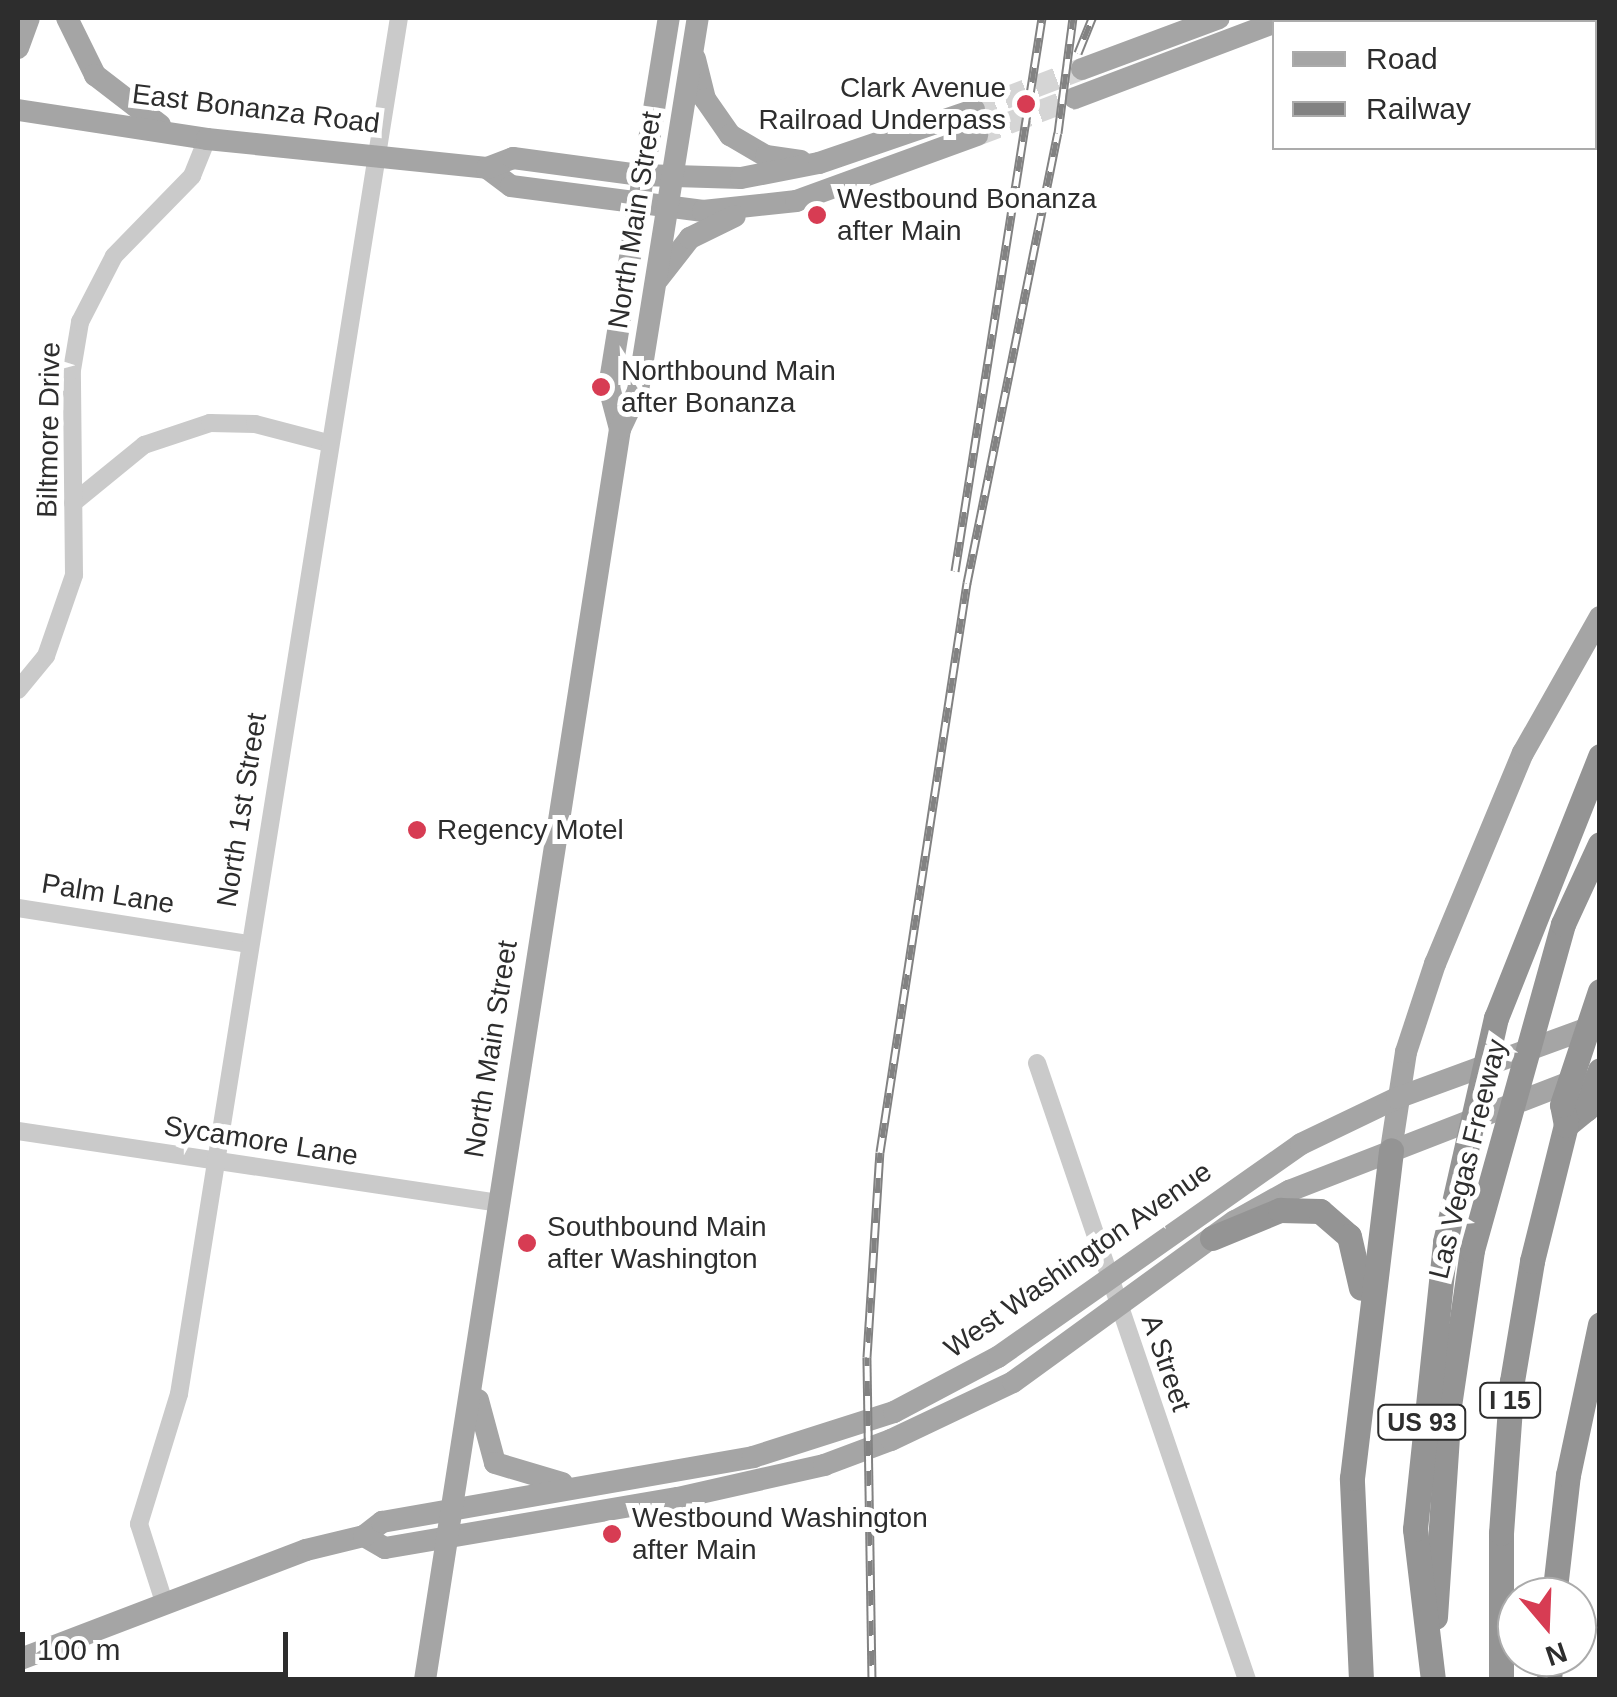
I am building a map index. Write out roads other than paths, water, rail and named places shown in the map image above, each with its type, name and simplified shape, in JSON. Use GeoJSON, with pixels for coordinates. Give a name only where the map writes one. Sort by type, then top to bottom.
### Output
{"type":"FeatureCollection","features":[{"type":"Feature","properties":{"kind":"highway","name":"US 93"},"geometry":{"type":"LineString","coordinates":[[1433,1680],[1419,1594],[1418,1490],[1430,1339],[1460,1165],[1496,1018],[1600,756]]}},
{"type":"Feature","properties":{"kind":"highway","name":"Las Vegas Freeway"},"geometry":{"type":"LineString","coordinates":[[1433,1680],[1453,1374],[1495,1152],[1563,924],[1600,844]]}},
{"type":"Feature","properties":{"kind":"highway","name":"I 15"},"geometry":{"type":"LineString","coordinates":[[1501,1680],[1501,1533],[1512,1381],[1532,1261],[1566,1126],[1562,1105],[1600,992]]}},
{"type":"Feature","properties":{"kind":"highway"},"geometry":{"type":"LineString","coordinates":[[1566,1126],[1586,1109],[1600,1070]]}},
{"type":"Feature","properties":{"kind":"highway"},"geometry":{"type":"LineString","coordinates":[[1361,1680],[1352,1478],[1392,1150]]}},
{"type":"Feature","properties":{"kind":"highway"},"geometry":{"type":"LineString","coordinates":[[1212,1238],[1280,1210],[1320,1211],[1350,1236],[1368,1332]]}},
{"type":"Feature","properties":{"kind":"highway"},"geometry":{"type":"LineString","coordinates":[[1556,1577],[1568,1475],[1600,1324]]}},
{"type":"Feature","properties":{"kind":"main road"},"geometry":{"type":"LineString","coordinates":[[18,48],[29,18]]}},
{"type":"Feature","properties":{"kind":"main road"},"geometry":{"type":"LineString","coordinates":[[67,18],[95,75],[120,100],[172,132]]}},
{"type":"Feature","properties":{"kind":"main road","name":"North Main Street"},"geometry":{"type":"LineString","coordinates":[[620,429],[608,388],[652,205],[669,18]]}},
{"type":"Feature","properties":{"kind":"main road","name":"North Main Street"},"geometry":{"type":"LineString","coordinates":[[656,176],[693,51],[698,18]]}},
{"type":"Feature","properties":{"kind":"main road"},"geometry":{"type":"LineString","coordinates":[[1082,68],[1218,18]]}},
{"type":"Feature","properties":{"kind":"main road"},"geometry":{"type":"LineString","coordinates":[[1075,98],[1272,24]]}},
{"type":"Feature","properties":{"kind":"main road"},"geometry":{"type":"LineString","coordinates":[[693,51],[705,99],[730,135],[766,156],[819,163]]}},
{"type":"Feature","properties":{"kind":"main road","name":"East Bonanza Road"},"geometry":{"type":"LineString","coordinates":[[18,110],[207,139],[487,168],[513,158],[656,176],[741,178],[819,163],[974,110]]}},
{"type":"Feature","properties":{"kind":"main road"},"geometry":{"type":"LineString","coordinates":[[656,282],[701,230],[752,209],[832,191],[977,135]]}},
{"type":"Feature","properties":{"kind":"main road","name":"East Bonanza Road"},"geometry":{"type":"LineString","coordinates":[[487,168],[512,186],[652,205],[752,209]]}},
{"type":"Feature","properties":{"kind":"main road","name":"North Main Street"},"geometry":{"type":"LineString","coordinates":[[425,1680],[620,429],[638,392],[656,282],[652,205]]}},
{"type":"Feature","properties":{"kind":"main road"},"geometry":{"type":"LineString","coordinates":[[1392,1150],[1397,1098],[1434,964],[1490,823],[1600,617]]}},
{"type":"Feature","properties":{"kind":"main road","name":"West Washington Avenue"},"geometry":{"type":"LineString","coordinates":[[364,1536],[382,1522],[753,1457],[894,1412],[998,1357],[1110,1281],[1266,1166],[1397,1098],[1600,1024]]}},
{"type":"Feature","properties":{"kind":"main road"},"geometry":{"type":"LineString","coordinates":[[18,1660],[306,1550],[364,1536],[385,1548],[448,1538],[824,1465],[973,1404],[1118,1309],[1212,1238],[1289,1191],[1600,1070]]}},
{"type":"Feature","properties":{"kind":"main road"},"geometry":{"type":"LineString","coordinates":[[474,1372],[482,1430],[494,1463],[536,1479],[586,1487]]}},
{"type":"Feature","properties":{"kind":"street","name":"North 1st Street"},"geometry":{"type":"LineString","coordinates":[[165,1605],[140,1524],[179,1394],[328,443],[399,18]]}},
{"type":"Feature","properties":{"kind":"street","name":"Biltmore Drive"},"geometry":{"type":"LineString","coordinates":[[18,690],[46,656],[64,616],[74,575],[72,370],[84,310],[114,256],[192,176],[207,139]]}},
{"type":"Feature","properties":{"kind":"street"},"geometry":{"type":"LineString","coordinates":[[73,504],[144,446],[210,423],[254,424],[328,443]]}},
{"type":"Feature","properties":{"kind":"street","name":"Palm Lane"},"geometry":{"type":"LineString","coordinates":[[18,908],[249,944]]}},
{"type":"Feature","properties":{"kind":"street","name":"A Street"},"geometry":{"type":"LineString","coordinates":[[1037,1063],[1247,1680]]}},
{"type":"Feature","properties":{"kind":"street","name":"Sycamore Lane"},"geometry":{"type":"LineString","coordinates":[[18,1132],[497,1203]]}},
{"type":"Feature","properties":{"kind":"tunnel"},"geometry":{"type":"LineString","coordinates":[[974,110],[1082,69]]}},
{"type":"Feature","properties":{"kind":"tunnel"},"geometry":{"type":"LineString","coordinates":[[977,135],[1075,98]]}},
{"type":"Feature","properties":{"kind":"railway"},"geometry":{"type":"LineString","coordinates":[[955,571],[1042,18]]}},
{"type":"Feature","properties":{"kind":"railway"},"geometry":{"type":"LineString","coordinates":[[872,1680],[867,1357],[880,1152],[967,583],[1058,133],[1073,18]]}},
{"type":"Feature","properties":{"kind":"railway"},"geometry":{"type":"LineString","coordinates":[[1078,53],[1092,18]]}},
{"type":"Feature","properties":{"kind":"place","name":"Clark Avenue Railroad Underpass"},"geometry":{"type":"Point","coordinates":[1026,104]}},
{"type":"Feature","properties":{"kind":"place","name":"Westbound Bonanza after Main"},"geometry":{"type":"Point","coordinates":[817,215]}},
{"type":"Feature","properties":{"kind":"place","name":"Northbound Main after Bonanza"},"geometry":{"type":"Point","coordinates":[601,387]}},
{"type":"Feature","properties":{"kind":"place","name":"Regency Motel"},"geometry":{"type":"Point","coordinates":[417,830]}},
{"type":"Feature","properties":{"kind":"place","name":"Southbound Main after Washington"},"geometry":{"type":"Point","coordinates":[527,1243]}},
{"type":"Feature","properties":{"kind":"place","name":"Westbound Washington after Main"},"geometry":{"type":"Point","coordinates":[612,1534]}}]}
